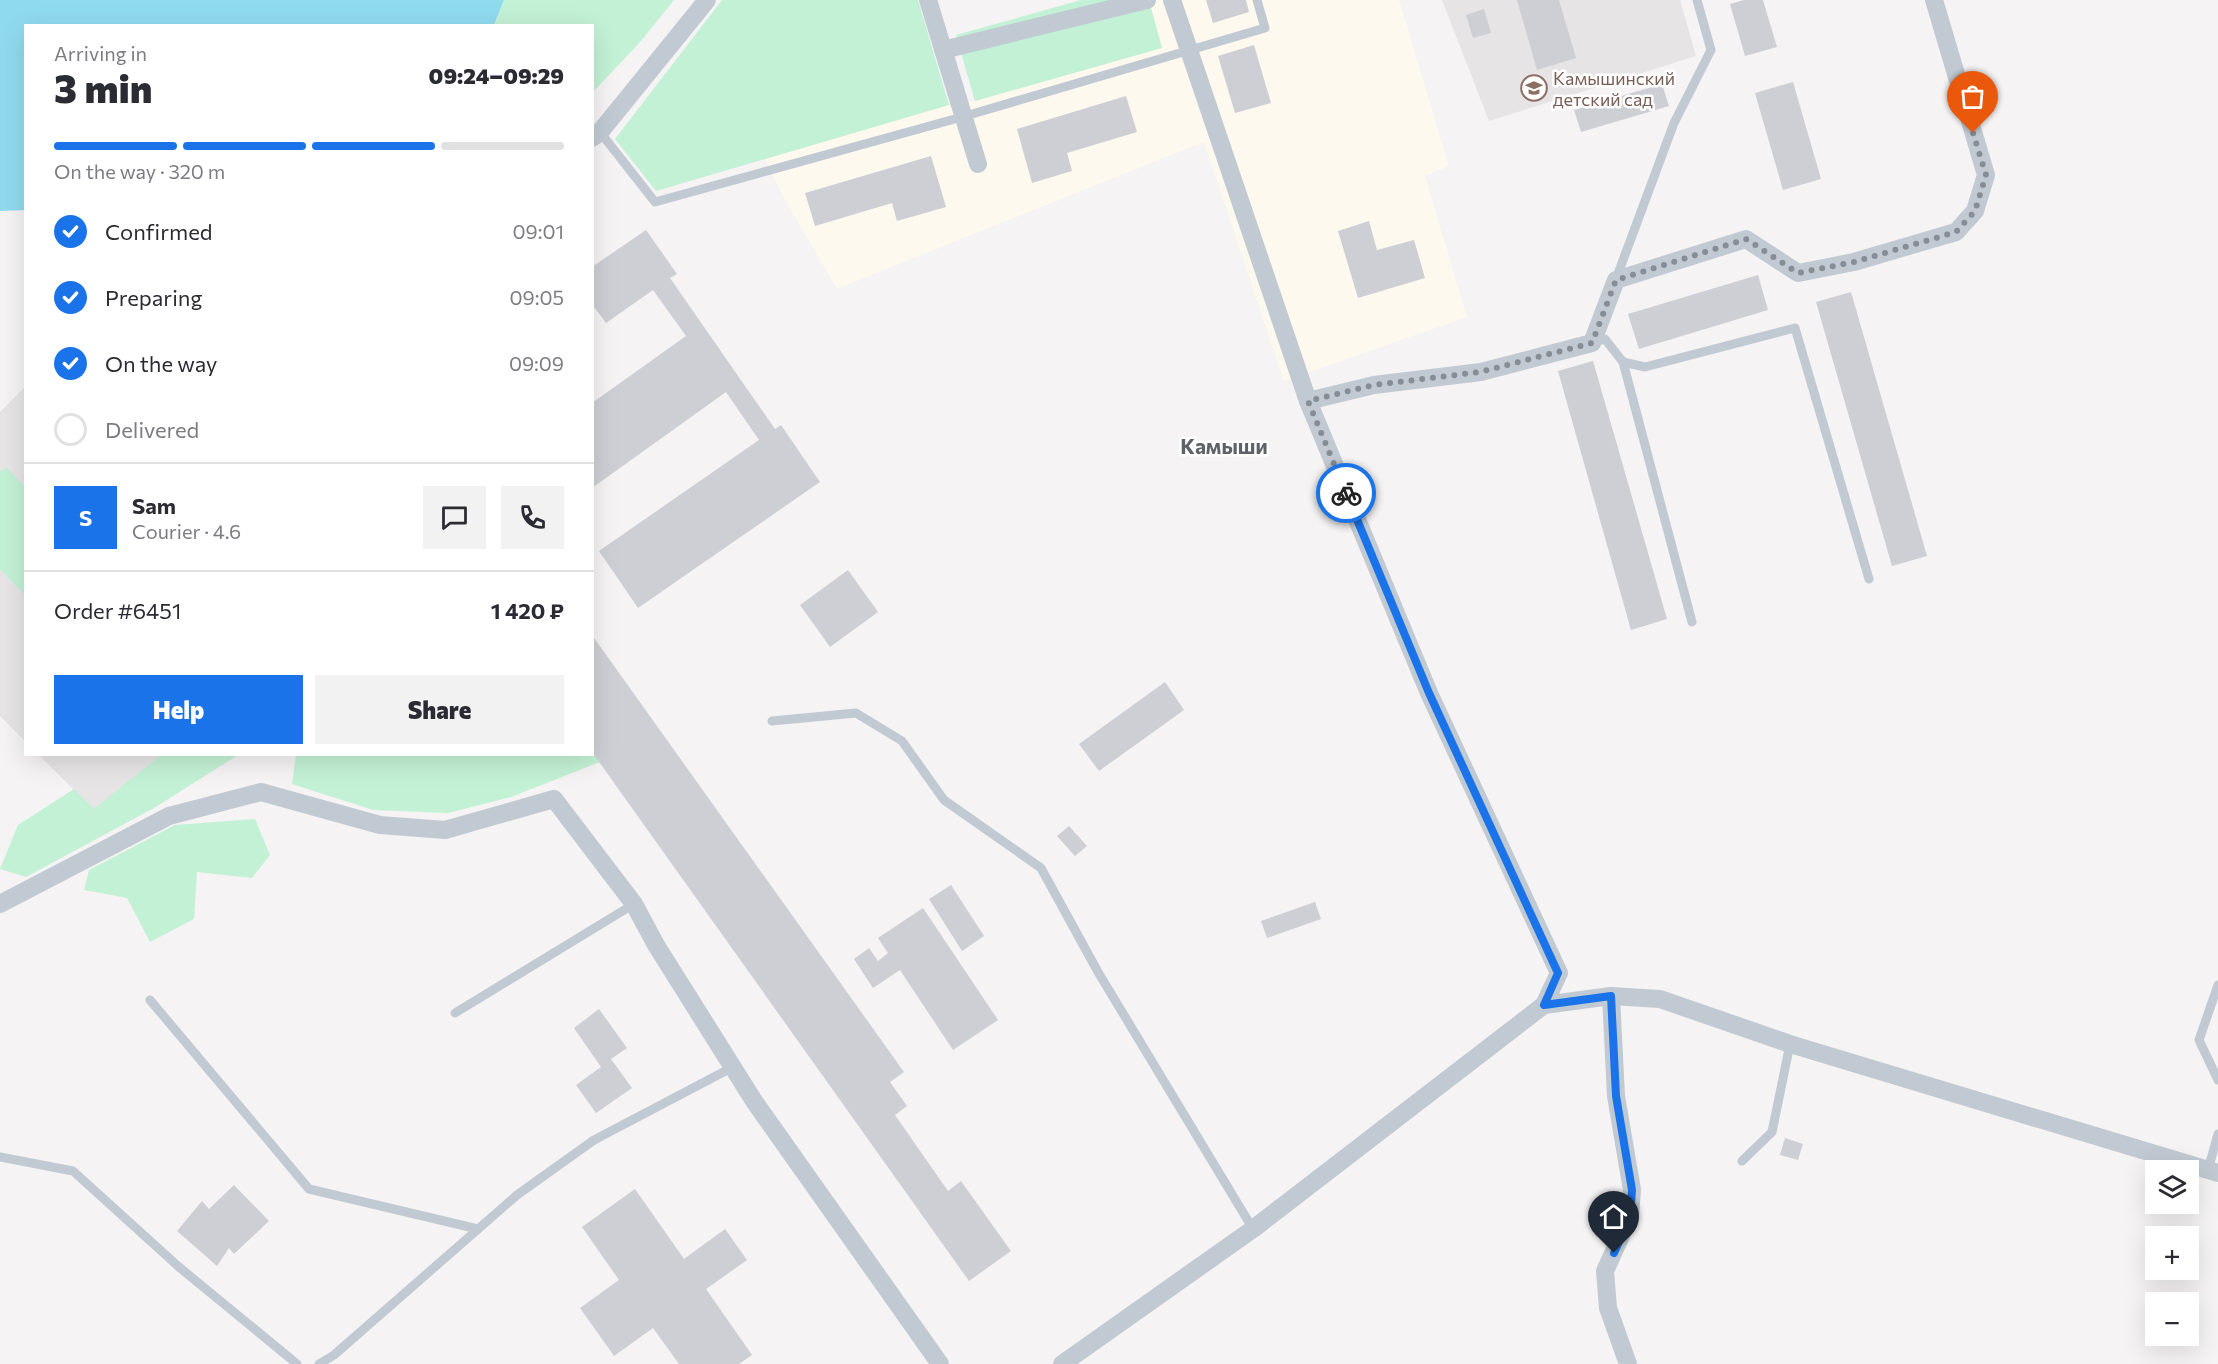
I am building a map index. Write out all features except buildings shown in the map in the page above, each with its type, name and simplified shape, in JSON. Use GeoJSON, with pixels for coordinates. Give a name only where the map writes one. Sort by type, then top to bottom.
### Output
{"type":"FeatureCollection","features":[{"type":"Feature","properties":{"kind":"street"},"geometry":{"type":"LineString","coordinates":[[596,135],[707,0]]}},
{"type":"Feature","properties":{"kind":"street"},"geometry":{"type":"LineString","coordinates":[[928,0],[978,164]]}},
{"type":"Feature","properties":{"kind":"street"},"geometry":{"type":"LineString","coordinates":[[943,50],[1148,0]]}},
{"type":"Feature","properties":{"kind":"street"},"geometry":{"type":"LineString","coordinates":[[1062,1364],[1253,1229],[1544,1005],[1558,973],[1429,693],[1308,401],[1172,0]]}},
{"type":"Feature","properties":{"kind":"street"},"geometry":{"type":"LineString","coordinates":[[1308,401],[1374,385],[1480,372],[1592,343],[1616,280],[1746,239],[1798,273],[1854,262],[1956,232],[1975,211],[1986,175],[1934,0]]}},
{"type":"Feature","properties":{"kind":"street"},"geometry":{"type":"LineString","coordinates":[[0,904],[169,816],[261,792],[380,825],[445,830],[554,799],[634,904],[656,945],[761,1111],[940,1364]]}},
{"type":"Feature","properties":{"kind":"street"},"geometry":{"type":"LineString","coordinates":[[1544,1005],[1611,996],[1660,999],[1790,1044],[2213,1172]]}},
{"type":"Feature","properties":{"kind":"street"},"geometry":{"type":"LineString","coordinates":[[1611,996],[1616,1096],[1632,1190],[1630,1216],[1605,1271],[1608,1308],[1628,1364]]}},
{"type":"Feature","properties":{"kind":"lane"},"geometry":{"type":"LineString","coordinates":[[596,135],[655,202],[962,117],[1265,28],[1257,0]]}},
{"type":"Feature","properties":{"kind":"lane"},"geometry":{"type":"LineString","coordinates":[[1616,280],[1674,123],[1711,50],[1697,0]]}},
{"type":"Feature","properties":{"kind":"lane"},"geometry":{"type":"LineString","coordinates":[[1623,362],[1645,367],[1795,328],[1869,579]]}},
{"type":"Feature","properties":{"kind":"lane"},"geometry":{"type":"LineString","coordinates":[[1592,343],[1605,339],[1623,362],[1692,622]]}},
{"type":"Feature","properties":{"kind":"lane"},"geometry":{"type":"LineString","coordinates":[[772,721],[856,713],[902,741],[944,800],[1041,868],[1098,972],[1253,1229]]}},
{"type":"Feature","properties":{"kind":"lane"},"geometry":{"type":"LineString","coordinates":[[455,1013],[634,904]]}},
{"type":"Feature","properties":{"kind":"lane"},"geometry":{"type":"LineString","coordinates":[[2218,985],[2199,1040],[2218,1080]]}},
{"type":"Feature","properties":{"kind":"lane"},"geometry":{"type":"LineString","coordinates":[[150,999],[309,1189],[478,1229]]}},
{"type":"Feature","properties":{"kind":"lane"},"geometry":{"type":"LineString","coordinates":[[1742,1161],[1772,1132],[1790,1044]]}},
{"type":"Feature","properties":{"kind":"lane"},"geometry":{"type":"LineString","coordinates":[[319,1364],[334,1355],[517,1195],[594,1140],[733,1067]]}},
{"type":"Feature","properties":{"kind":"lane"},"geometry":{"type":"LineString","coordinates":[[2213,1172],[2218,1134]]}},
{"type":"Feature","properties":{"kind":"lane"},"geometry":{"type":"LineString","coordinates":[[0,1157],[73,1171],[179,1268],[297,1364]]}},
{"type":"Feature","properties":{"kind":"shaded area"},"geometry":{"type":"Polygon","coordinates":[[[1149,0],[1399,0],[1449,166],[1425,176],[1467,317],[1284,381],[1204,142],[837,289],[780,191],[765,159],[949,105],[975,101],[1161,48],[1149,0]]]}},
{"type":"Feature","properties":{"kind":"shaded area","name":"Камышинский детский сад"},"geometry":{"type":"Polygon","coordinates":[[[1442,0],[1680,0],[1696,56],[1489,121],[1442,0]]]}},
{"type":"Feature","properties":{"kind":"shaded area"},"geometry":{"type":"Polygon","coordinates":[[[24,388],[24,740],[0,716],[0,412],[24,388]]]}},
{"type":"Feature","properties":{"kind":"shaded area"},"geometry":{"type":"Polygon","coordinates":[[[40,756],[160,756],[94,810],[40,756]]]}},
{"type":"Feature","properties":{"kind":"green space"},"geometry":{"type":"Polygon","coordinates":[[[504,0],[674,0],[641,41],[594,91],[594,24],[495,24],[504,0]]]}},
{"type":"Feature","properties":{"kind":"green space"},"geometry":{"type":"Polygon","coordinates":[[[722,0],[918,0],[949,105],[656,191],[615,139],[722,0]]]}},
{"type":"Feature","properties":{"kind":"green space"},"geometry":{"type":"Polygon","coordinates":[[[1081,0],[1149,0],[1162,48],[975,101],[956,35],[1081,0]]]}},
{"type":"Feature","properties":{"kind":"green space"},"geometry":{"type":"Polygon","coordinates":[[[6,467],[24,486],[24,594],[0,569],[0,472],[6,467]]]}},
{"type":"Feature","properties":{"kind":"green space"},"geometry":{"type":"Polygon","coordinates":[[[594,753],[600,762],[511,797],[448,813],[373,810],[292,784],[296,756],[594,756],[594,753]]]}},
{"type":"Feature","properties":{"kind":"green space"},"geometry":{"type":"Polygon","coordinates":[[[160,756],[236,756],[154,808],[26,877],[0,869],[18,825],[74,789],[94,809],[160,756]]]}},
{"type":"Feature","properties":{"kind":"green space"},"geometry":{"type":"Polygon","coordinates":[[[255,819],[270,855],[252,878],[197,872],[194,919],[150,942],[127,898],[84,890],[89,870],[175,825],[255,819]]]}},
{"type":"Feature","properties":{"kind":"water"},"geometry":{"type":"Polygon","coordinates":[[[0,0],[504,0],[494,24],[24,24],[24,210],[0,211],[0,0]]]}},
{"type":"Feature","properties":{"kind":"way so far"},"geometry":{"type":"LineString","coordinates":[[1346,493],[1308,401],[1374,385],[1480,372],[1592,343],[1616,280],[1746,239],[1798,273],[1854,262],[1956,232],[1975,211],[1986,175],[1973,133]]}},
{"type":"Feature","properties":{"kind":"place","name":"Камышинский детский сад"},"geometry":{"type":"Point","coordinates":[1534,88]}},
{"type":"Feature","properties":{"kind":"district","name":"Камыши"},"geometry":{"type":"Point","coordinates":[1224,445]}},
{"type":"Feature","properties":{"kind":"route"},"geometry":{"type":"LineString","coordinates":[[1346,493],[1429,693],[1558,973],[1544,1005],[1611,996],[1616,1096],[1632,1190],[1630,1216],[1614,1253]]}}]}
